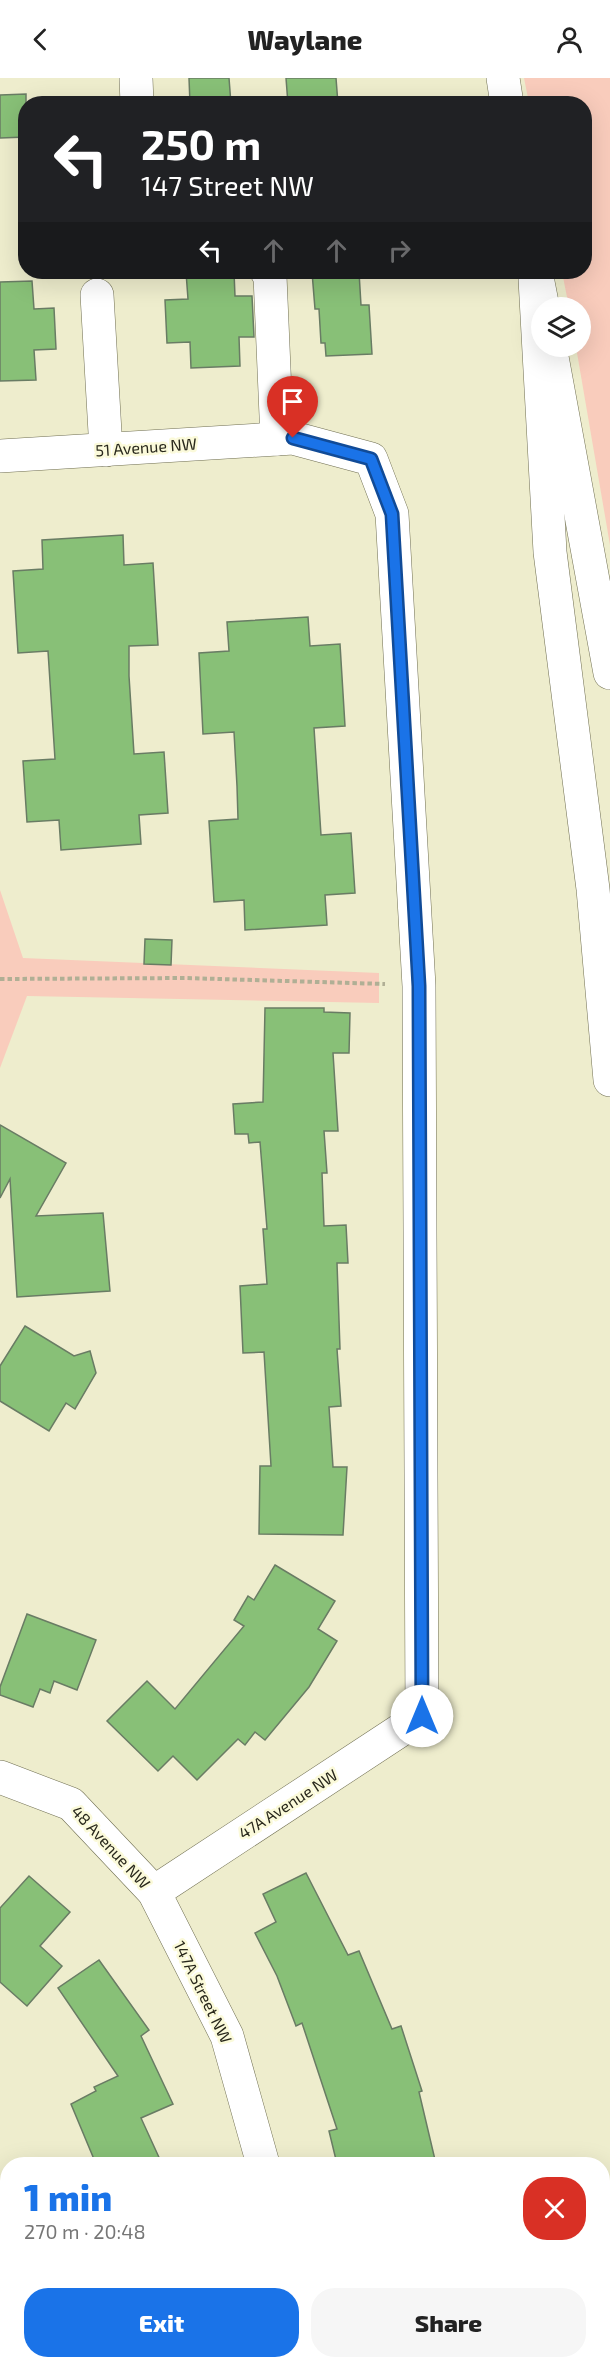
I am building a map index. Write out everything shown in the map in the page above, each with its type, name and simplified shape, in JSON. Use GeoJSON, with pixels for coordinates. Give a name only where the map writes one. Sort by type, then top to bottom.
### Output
{"type":"FeatureCollection","features":[{"type":"Feature","properties":{"kind":"main road"},"geometry":{"type":"LineString","coordinates":[[136,78],[137,96]]}},
{"type":"Feature","properties":{"kind":"main road"},"geometry":{"type":"LineString","coordinates":[[270,279],[285,439]]}},
{"type":"Feature","properties":{"kind":"main road"},"geometry":{"type":"LineString","coordinates":[[536,279],[550,552],[593,889],[610,1080]]}},
{"type":"Feature","properties":{"kind":"main road"},"geometry":{"type":"LineString","coordinates":[[537,279],[541,297]]}},
{"type":"Feature","properties":{"kind":"main road"},"geometry":{"type":"LineString","coordinates":[[97,296],[106,450]]}},
{"type":"Feature","properties":{"kind":"main road"},"geometry":{"type":"LineString","coordinates":[[552,357],[610,673]]}},
{"type":"Feature","properties":{"kind":"main road","name":"51 Avenue NW"},"geometry":{"type":"LineString","coordinates":[[0,456],[285,439],[371,459],[392,514],[419,986]]}},
{"type":"Feature","properties":{"kind":"main road","name":"47A Avenue NW"},"geometry":{"type":"LineString","coordinates":[[154,1892],[422,1716],[419,986]]}},
{"type":"Feature","properties":{"kind":"main road","name":"48 Avenue NW"},"geometry":{"type":"LineString","coordinates":[[0,1777],[71,1804],[154,1892]]}},
{"type":"Feature","properties":{"kind":"main road","name":"147A Street NW"},"geometry":{"type":"LineString","coordinates":[[154,1892],[227,2036],[261,2157]]}},
{"type":"Feature","properties":{"kind":"path"},"geometry":{"type":"LineString","coordinates":[[0,979],[186,978],[419,986]]}},
{"type":"Feature","properties":{"kind":"shaded area"},"geometry":{"type":"Polygon","coordinates":[[[524,78],[610,78],[610,545],[578,357],[591,357],[591,297],[567,297],[563,279],[592,279],[592,96],[528,96],[524,78]]]}},
{"type":"Feature","properties":{"kind":"shaded area"},"geometry":{"type":"Polygon","coordinates":[[[0,890],[23,958],[379,973],[379,1003],[27,996],[0,1068],[0,890]]]}},
{"type":"Feature","properties":{"kind":"building"},"geometry":{"type":"Polygon","coordinates":[[[189,78],[229,78],[230,96],[190,96],[189,78]]]}},
{"type":"Feature","properties":{"kind":"building"},"geometry":{"type":"Polygon","coordinates":[[[286,78],[336,78],[337,96],[287,96],[286,78]]]}},
{"type":"Feature","properties":{"kind":"building"},"geometry":{"type":"Polygon","coordinates":[[[26,94],[26,96],[18,96],[18,137],[0,138],[0,95],[26,94]]]}},
{"type":"Feature","properties":{"kind":"building"},"geometry":{"type":"Polygon","coordinates":[[[187,279],[234,279],[235,296],[252,296],[254,337],[239,337],[240,366],[191,368],[190,342],[167,343],[165,300],[188,299],[187,279]]]}},
{"type":"Feature","properties":{"kind":"building"},"geometry":{"type":"Polygon","coordinates":[[[313,279],[359,279],[361,305],[369,305],[372,354],[326,356],[325,343],[321,343],[319,309],[315,309],[313,279]]]}},
{"type":"Feature","properties":{"kind":"building"},"geometry":{"type":"Polygon","coordinates":[[[32,281],[34,309],[54,308],[56,349],[34,350],[36,380],[0,381],[0,282],[32,281]]]}},
{"type":"Feature","properties":{"kind":"building"},"geometry":{"type":"Polygon","coordinates":[[[123,535],[124,565],[153,563],[158,645],[129,646],[129,676],[134,754],[164,752],[168,813],[139,815],[141,844],[61,850],[59,820],[27,822],[23,761],[55,759],[48,651],[18,653],[13,571],[43,569],[42,540],[123,535]]]}},
{"type":"Feature","properties":{"kind":"building"},"geometry":{"type":"Polygon","coordinates":[[[308,617],[310,646],[340,644],[345,726],[314,728],[321,835],[351,833],[355,893],[325,895],[327,925],[245,930],[244,900],[214,902],[209,821],[238,819],[234,732],[203,734],[199,653],[229,651],[227,622],[308,617]]]}},
{"type":"Feature","properties":{"kind":"building"},"geometry":{"type":"Polygon","coordinates":[[[145,939],[172,940],[171,965],[144,964],[145,939]]]}},
{"type":"Feature","properties":{"kind":"building"},"geometry":{"type":"Polygon","coordinates":[[[265,1008],[324,1008],[324,1012],[350,1013],[349,1053],[333,1053],[338,1131],[324,1131],[327,1173],[322,1173],[324,1226],[346,1225],[348,1263],[337,1263],[340,1349],[337,1349],[341,1406],[329,1407],[333,1467],[347,1467],[343,1535],[259,1534],[260,1466],[271,1466],[264,1352],[243,1353],[240,1286],[267,1284],[263,1229],[267,1229],[260,1142],[249,1143],[248,1134],[235,1134],[233,1104],[263,1102],[265,1008]]]}},
{"type":"Feature","properties":{"kind":"building"},"geometry":{"type":"Polygon","coordinates":[[[0,1125],[66,1163],[36,1216],[103,1213],[110,1291],[17,1297],[10,1179],[0,1198],[0,1125]]]}},
{"type":"Feature","properties":{"kind":"building"},"geometry":{"type":"Polygon","coordinates":[[[25,1326],[74,1356],[90,1351],[96,1373],[75,1409],[66,1403],[49,1431],[0,1401],[0,1366],[25,1326]]]}},
{"type":"Feature","properties":{"kind":"building"},"geometry":{"type":"Polygon","coordinates":[[[275,1565],[335,1601],[318,1629],[337,1641],[309,1687],[265,1740],[255,1732],[245,1745],[238,1739],[197,1780],[173,1756],[158,1771],[107,1721],[147,1681],[175,1709],[244,1626],[234,1620],[248,1596],[254,1600],[275,1565]]]}},
{"type":"Feature","properties":{"kind":"building"},"geometry":{"type":"Polygon","coordinates":[[[27,1614],[96,1640],[77,1690],[54,1681],[50,1693],[40,1689],[33,1707],[0,1695],[0,1687],[27,1614]]]}},
{"type":"Feature","properties":{"kind":"building"},"geometry":{"type":"Polygon","coordinates":[[[306,1873],[348,1955],[359,1951],[392,2029],[401,2026],[422,2091],[419,2092],[434,2157],[335,2157],[329,2131],[337,2129],[302,2023],[296,2026],[277,1976],[255,1933],[276,1922],[263,1894],[306,1873]]]}},
{"type":"Feature","properties":{"kind":"building"},"geometry":{"type":"Polygon","coordinates":[[[29,1876],[70,1912],[40,1946],[62,1966],[27,2006],[0,1982],[0,1908],[29,1876]]]}},
{"type":"Feature","properties":{"kind":"building"},"geometry":{"type":"Polygon","coordinates":[[[99,1960],[149,2030],[141,2036],[173,2104],[141,2118],[159,2157],[93,2157],[71,2104],[96,2091],[94,2087],[118,2076],[58,1988],[99,1960]]]}},
{"type":"Feature","properties":{"kind":"route"},"geometry":{"type":"LineString","coordinates":[[293,438],[371,459],[392,514],[419,986],[422,1716]]}}]}
